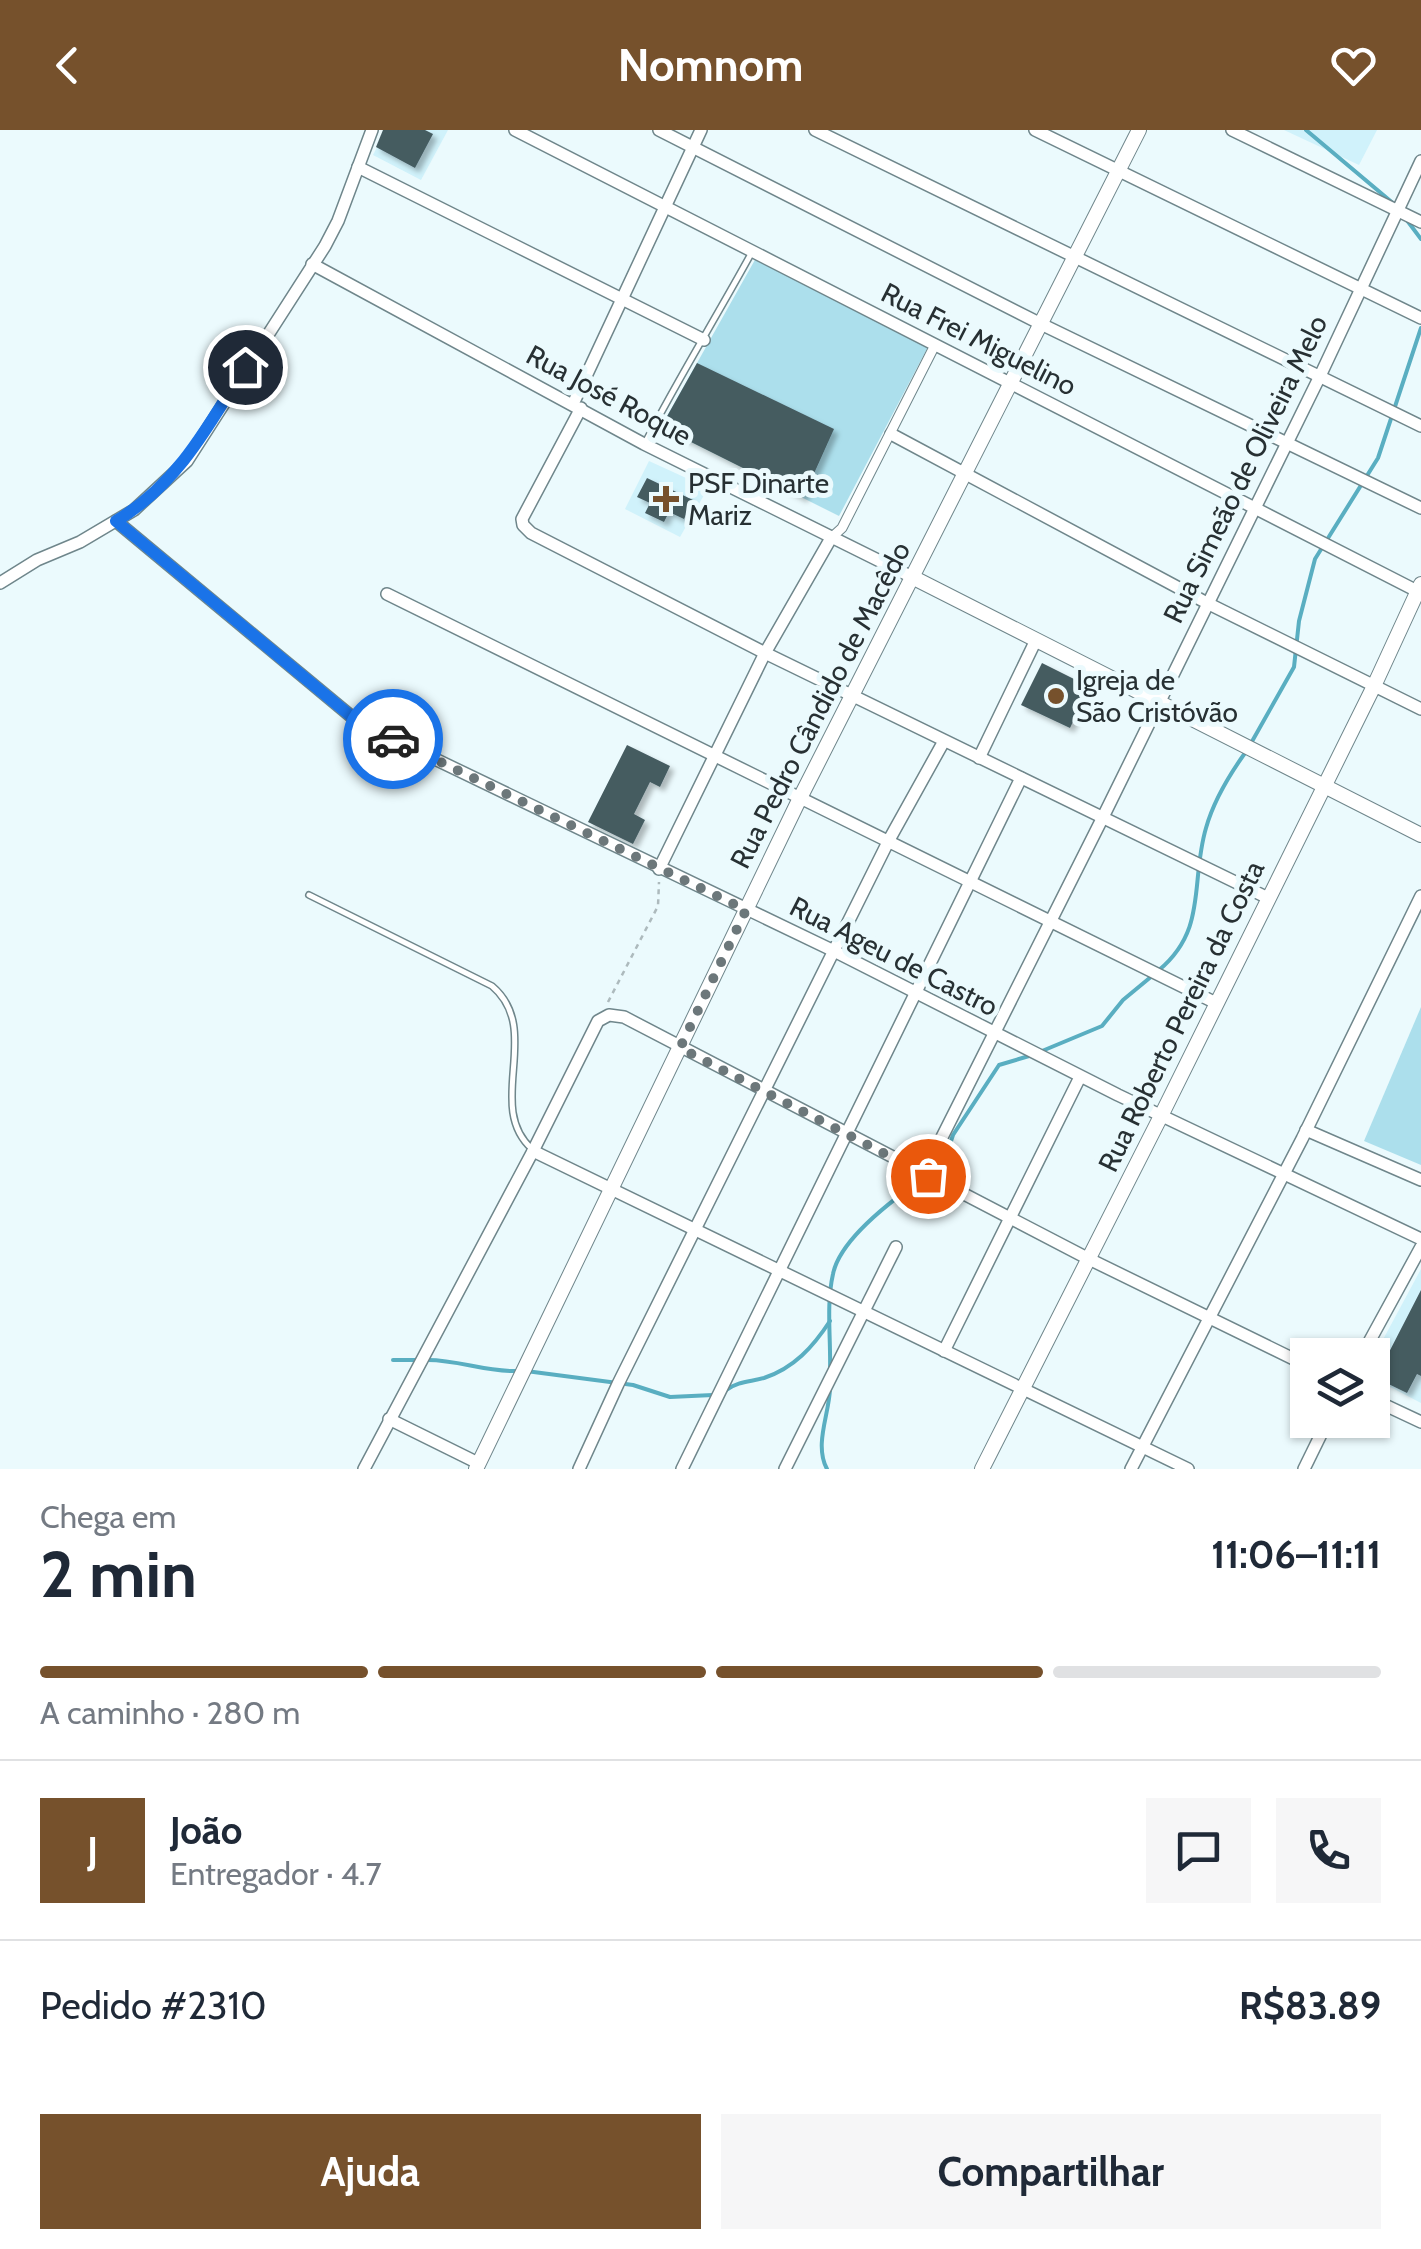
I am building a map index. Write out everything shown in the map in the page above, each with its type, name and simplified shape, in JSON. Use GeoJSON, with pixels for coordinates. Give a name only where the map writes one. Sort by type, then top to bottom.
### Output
{"type":"FeatureCollection","features":[{"type":"Feature","properties":{"kind":"street"},"geometry":{"type":"LineString","coordinates":[[0,584],[134,510],[187,460],[338,221],[372,130]]}},
{"type":"Feature","properties":{"kind":"street","name":"Rua Frei Miguelino"},"geometry":{"type":"LineString","coordinates":[[515,130],[1420,589]]}},
{"type":"Feature","properties":{"kind":"street"},"geometry":{"type":"LineString","coordinates":[[659,130],[1041,324],[1421,508]]}},
{"type":"Feature","properties":{"kind":"street"},"geometry":{"type":"LineString","coordinates":[[700,130],[620,299],[577,406],[522,520],[523,526],[765,653],[1268,898]]}},
{"type":"Feature","properties":{"kind":"street"},"geometry":{"type":"LineString","coordinates":[[815,130],[1421,426]]}},
{"type":"Feature","properties":{"kind":"street"},"geometry":{"type":"LineString","coordinates":[[1035,130],[1421,318]]}},
{"type":"Feature","properties":{"kind":"street","name":"Rua Pedro Cândido de Macêdo"},"geometry":{"type":"LineString","coordinates":[[481,1467],[800,798],[1139,130]]}},
{"type":"Feature","properties":{"kind":"street"},"geometry":{"type":"LineString","coordinates":[[1232,130],[1421,222]]}},
{"type":"Feature","properties":{"kind":"street","name":"Rua Simeão de Oliveira Melo"},"geometry":{"type":"LineString","coordinates":[[924,1173],[1320,376],[1421,161]]}},
{"type":"Feature","properties":{"kind":"street"},"geometry":{"type":"LineString","coordinates":[[358,167],[704,340]]}},
{"type":"Feature","properties":{"kind":"street","name":"Rua José Roque"},"geometry":{"type":"LineString","coordinates":[[312,264],[644,444],[1421,835]]}},
{"type":"Feature","properties":{"kind":"street"},"geometry":{"type":"LineString","coordinates":[[659,869],[765,653],[831,538],[842,528],[935,345]]}},
{"type":"Feature","properties":{"kind":"street"},"geometry":{"type":"LineString","coordinates":[[891,434],[1207,603],[1421,708]]}},
{"type":"Feature","properties":{"kind":"street","name":"Rua Ageu de Castro"},"geometry":{"type":"LineString","coordinates":[[116,521],[358,722],[834,951],[1080,1077],[1421,1239]]}},
{"type":"Feature","properties":{"kind":"street","name":"Rua Roberto Pereira da Costa"},"geometry":{"type":"LineString","coordinates":[[982,1469],[1420,589]]}},
{"type":"Feature","properties":{"kind":"street"},"geometry":{"type":"LineString","coordinates":[[387,594],[1216,1004]]}},
{"type":"Feature","properties":{"kind":"street"},"geometry":{"type":"LineString","coordinates":[[979,758],[1036,640]]}},
{"type":"Feature","properties":{"kind":"street"},"geometry":{"type":"LineString","coordinates":[[579,1469],[889,840],[944,741]]}},
{"type":"Feature","properties":{"kind":"street"},"geometry":{"type":"LineString","coordinates":[[682,1469],[1020,778]]}},
{"type":"Feature","properties":{"kind":"street"},"geometry":{"type":"LineString","coordinates":[[1131,1469],[1306,1130],[1421,896]]}},
{"type":"Feature","properties":{"kind":"street"},"geometry":{"type":"LineString","coordinates":[[364,1469],[598,1021],[610,1014],[624,1017],[1087,1258],[1290,1357]]}},
{"type":"Feature","properties":{"kind":"street"},"geometry":{"type":"LineString","coordinates":[[944,1351],[1080,1077]]}},
{"type":"Feature","properties":{"kind":"street"},"geometry":{"type":"LineString","coordinates":[[1306,1130],[1421,1180]]}},
{"type":"Feature","properties":{"kind":"street"},"geometry":{"type":"LineString","coordinates":[[533,1151],[1188,1469]]}},
{"type":"Feature","properties":{"kind":"street"},"geometry":{"type":"LineString","coordinates":[[785,1469],[896,1247]]}},
{"type":"Feature","properties":{"kind":"street"},"geometry":{"type":"LineString","coordinates":[[1371,1338],[1421,1247]]}},
{"type":"Feature","properties":{"kind":"street"},"geometry":{"type":"LineString","coordinates":[[1390,1407],[1421,1422]]}},
{"type":"Feature","properties":{"kind":"street"},"geometry":{"type":"LineString","coordinates":[[389,1419],[481,1467]]}},
{"type":"Feature","properties":{"kind":"street"},"geometry":{"type":"LineString","coordinates":[[1304,1469],[1319,1438]]}},
{"type":"Feature","properties":{"kind":"lane"},"geometry":{"type":"LineString","coordinates":[[644,444],[673,386],[704,340],[752,252]]}},
{"type":"Feature","properties":{"kind":"lane"},"geometry":{"type":"LineString","coordinates":[[309,895],[492,986],[503,996],[515,1022],[514,1127],[533,1151]]}},
{"type":"Feature","properties":{"kind":"path"},"geometry":{"type":"LineString","coordinates":[[598,1021],[658,906],[659,869]]}},
{"type":"Feature","properties":{"kind":"shaded area"},"geometry":{"type":"Polygon","coordinates":[[[386,130],[448,130],[421,180],[373,155],[386,130]]]}},
{"type":"Feature","properties":{"kind":"shaded area"},"geometry":{"type":"Polygon","coordinates":[[[1284,130],[1377,130],[1359,165],[1284,130]]]}},
{"type":"Feature","properties":{"kind":"shaded area"},"geometry":{"type":"Polygon","coordinates":[[[756,258],[929,345],[839,516],[661,427],[756,258]]]}},
{"type":"Feature","properties":{"kind":"shaded area","name":"PSF Dinarte Mariz"},"geometry":{"type":"Polygon","coordinates":[[[649,461],[708,488],[680,537],[625,509],[649,461]]]}},
{"type":"Feature","properties":{"kind":"shaded area"},"geometry":{"type":"Polygon","coordinates":[[[1421,1007],[1421,1165],[1364,1141],[1421,1007]]]}},
{"type":"Feature","properties":{"kind":"shaded area"},"geometry":{"type":"Polygon","coordinates":[[[1421,1269],[1421,1403],[1390,1387],[1390,1338],[1384,1338],[1421,1269]]]}},
{"type":"Feature","properties":{"kind":"building"},"geometry":{"type":"Polygon","coordinates":[[[383,130],[425,130],[433,134],[415,168],[376,147],[383,130]]]}},
{"type":"Feature","properties":{"kind":"building"},"geometry":{"type":"Polygon","coordinates":[[[697,363],[834,429],[803,498],[661,427],[697,363]]]}},
{"type":"Feature","properties":{"kind":"building"},"geometry":{"type":"Polygon","coordinates":[[[647,478],[693,500],[684,519],[669,512],[664,522],[645,513],[650,503],[637,497],[647,478]]]}},
{"type":"Feature","properties":{"kind":"building","name":"Igreja de São Cristóvão"},"geometry":{"type":"Polygon","coordinates":[[[1042,663],[1090,687],[1070,728],[1021,705],[1042,663]]]}},
{"type":"Feature","properties":{"kind":"building"},"geometry":{"type":"Polygon","coordinates":[[[627,745],[670,766],[660,787],[650,782],[634,814],[645,820],[633,844],[588,822],[627,745]]]}},
{"type":"Feature","properties":{"kind":"building"},"geometry":{"type":"Polygon","coordinates":[[[1421,1290],[1421,1376],[1417,1374],[1407,1393],[1390,1385],[1390,1350],[1421,1290]]]}},
{"type":"Feature","properties":{"kind":"waterway"},"geometry":{"type":"LineString","coordinates":[[1306,130],[1394,204]]}},
{"type":"Feature","properties":{"kind":"waterway"},"geometry":{"type":"LineString","coordinates":[[1406,219],[1421,239]]}},
{"type":"Feature","properties":{"kind":"waterway"},"geometry":{"type":"LineString","coordinates":[[1250,745],[1294,667],[1299,621],[1315,559],[1378,458],[1421,328]]}},
{"type":"Feature","properties":{"kind":"waterway"},"geometry":{"type":"LineString","coordinates":[[1159,970],[1185,938],[1195,904],[1201,848],[1209,818],[1245,753]]}},
{"type":"Feature","properties":{"kind":"waterway"},"geometry":{"type":"LineString","coordinates":[[1042,1051],[1102,1026],[1123,1000],[1152,976]]}},
{"type":"Feature","properties":{"kind":"waterway"},"geometry":{"type":"LineString","coordinates":[[932,1173],[943,1165],[953,1135],[999,1065],[1029,1056]]}},
{"type":"Feature","properties":{"kind":"waterway"},"geometry":{"type":"LineString","coordinates":[[830,1370],[830,1298],[838,1261],[870,1220],[924,1178]]}},
{"type":"Feature","properties":{"kind":"waterway"},"geometry":{"type":"LineString","coordinates":[[726,1390],[785,1369],[810,1348],[830,1321]]}},
{"type":"Feature","properties":{"kind":"waterway"},"geometry":{"type":"LineString","coordinates":[[393,1360],[418,1360]]}},
{"type":"Feature","properties":{"kind":"waterway"},"geometry":{"type":"LineString","coordinates":[[428,1360],[516,1371]]}},
{"type":"Feature","properties":{"kind":"waterway"},"geometry":{"type":"LineString","coordinates":[[526,1371],[633,1385],[670,1397],[713,1395]]}},
{"type":"Feature","properties":{"kind":"waterway"},"geometry":{"type":"LineString","coordinates":[[827,1469],[822,1440],[830,1389]]}},
{"type":"Feature","properties":{"kind":"way so far"},"geometry":{"type":"LineString","coordinates":[[393,739],[746,910],[680,1048],[928,1176]]}},
{"type":"Feature","properties":{"kind":"place","name":"PSF Dinarte Mariz"},"geometry":{"type":"Point","coordinates":[666,499]}},
{"type":"Feature","properties":{"kind":"place","name":"Igreja de São Cristóvão"},"geometry":{"type":"Point","coordinates":[1056,696]}},
{"type":"Feature","properties":{"kind":"route"},"geometry":{"type":"LineString","coordinates":[[245,367],[187,460],[134,510],[116,521],[358,722],[393,739]]}}]}
